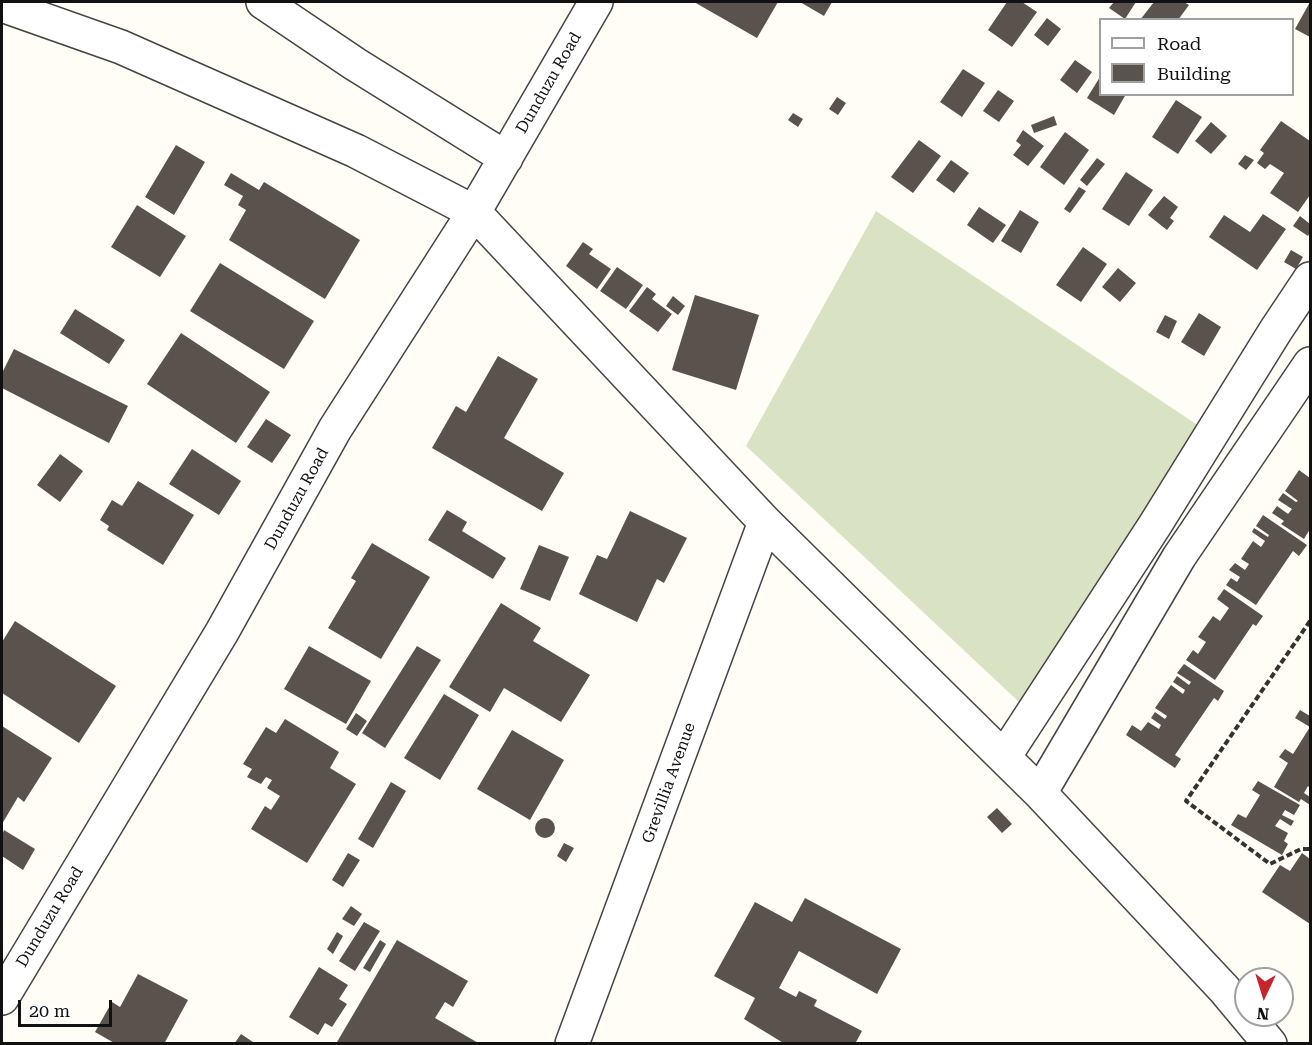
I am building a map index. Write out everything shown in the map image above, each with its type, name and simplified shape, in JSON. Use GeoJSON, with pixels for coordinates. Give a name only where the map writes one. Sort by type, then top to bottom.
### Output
{"type":"FeatureCollection","features":[{"type":"Feature","properties":{"kind":"street"},"geometry":{"type":"LineString","coordinates":[[263,2],[355,64],[506,158]]}},
{"type":"Feature","properties":{"kind":"street","name":"Dunduzu Road"},"geometry":{"type":"LineString","coordinates":[[2,998],[222,632],[335,429],[474,212],[596,2]]}},
{"type":"Feature","properties":{"kind":"street"},"geometry":{"type":"LineString","coordinates":[[2,5],[132,51],[356,151],[474,212],[765,522],[1040,794],[1224,989],[1270,1044]]}},
{"type":"Feature","properties":{"kind":"street"},"geometry":{"type":"LineString","coordinates":[[1004,757],[1155,525],[1276,330],[1311,279]]}},
{"type":"Feature","properties":{"kind":"street"},"geometry":{"type":"LineString","coordinates":[[1040,794],[1179,557],[1311,364]]}},
{"type":"Feature","properties":{"kind":"street","name":"Grevillia Avenue"},"geometry":{"type":"LineString","coordinates":[[572,1044],[765,522]]}},
{"type":"Feature","properties":{"kind":"path"},"geometry":{"type":"LineString","coordinates":[[1311,621],[1186,801],[1270,864],[1301,849],[1311,849]]}},
{"type":"Feature","properties":{"kind":"green space"},"geometry":{"type":"Polygon","coordinates":[[[876,211],[1199,426],[1019,702],[746,446],[876,211]]]}},
{"type":"Feature","properties":{"kind":"building"},"geometry":{"type":"Polygon","coordinates":[[[694,2],[778,2],[757,38],[694,2]]]}},
{"type":"Feature","properties":{"kind":"building"},"geometry":{"type":"Polygon","coordinates":[[[800,2],[832,2],[824,16],[800,2]]]}},
{"type":"Feature","properties":{"kind":"building"},"geometry":{"type":"Polygon","coordinates":[[[1007,2],[1022,2],[1037,12],[1012,47],[988,30],[1007,2]]]}},
{"type":"Feature","properties":{"kind":"building"},"geometry":{"type":"Polygon","coordinates":[[[1114,2],[1136,2],[1126,18],[1109,8],[1114,2]]]}},
{"type":"Feature","properties":{"kind":"building"},"geometry":{"type":"Polygon","coordinates":[[[1154,2],[1184,2],[1189,5],[1179,18],[1142,18],[1154,2]]]}},
{"type":"Feature","properties":{"kind":"building"},"geometry":{"type":"Polygon","coordinates":[[[1310,2],[1310,37],[1295,29],[1310,2]]]}},
{"type":"Feature","properties":{"kind":"building"},"geometry":{"type":"Polygon","coordinates":[[[1047,18],[1061,29],[1048,46],[1034,35],[1047,18]]]}},
{"type":"Feature","properties":{"kind":"building"},"geometry":{"type":"Polygon","coordinates":[[[1075,60],[1092,72],[1077,93],[1060,80],[1075,60]]]}},
{"type":"Feature","properties":{"kind":"building"},"geometry":{"type":"Polygon","coordinates":[[[963,69],[985,83],[962,117],[940,102],[963,69]]]}},
{"type":"Feature","properties":{"kind":"building"},"geometry":{"type":"Polygon","coordinates":[[[1099,79],[1099,96],[1125,96],[1114,115],[1087,98],[1099,79]]]}},
{"type":"Feature","properties":{"kind":"building"},"geometry":{"type":"Polygon","coordinates":[[[998,90],[1014,101],[999,122],[983,111],[998,90]]]}},
{"type":"Feature","properties":{"kind":"building"},"geometry":{"type":"Polygon","coordinates":[[[837,97],[846,103],[838,115],[829,109],[837,97]]]}},
{"type":"Feature","properties":{"kind":"building"},"geometry":{"type":"Polygon","coordinates":[[[1176,100],[1202,117],[1178,154],[1152,137],[1176,100]]]}},
{"type":"Feature","properties":{"kind":"building"},"geometry":{"type":"Polygon","coordinates":[[[793,113],[803,119],[798,127],[788,120],[793,113]]]}},
{"type":"Feature","properties":{"kind":"building"},"geometry":{"type":"Polygon","coordinates":[[[1054,116],[1057,125],[1034,133],[1031,125],[1054,116]]]}},
{"type":"Feature","properties":{"kind":"building"},"geometry":{"type":"Polygon","coordinates":[[[1281,121],[1310,141],[1310,195],[1298,212],[1270,193],[1284,173],[1270,164],[1265,169],[1257,163],[1264,153],[1260,150],[1281,121]]]}},
{"type":"Feature","properties":{"kind":"building"},"geometry":{"type":"Polygon","coordinates":[[[1211,122],[1227,136],[1211,154],[1195,141],[1211,122]]]}},
{"type":"Feature","properties":{"kind":"building"},"geometry":{"type":"Polygon","coordinates":[[[1023,130],[1044,146],[1028,166],[1013,155],[1021,145],[1016,141],[1023,130]]]}},
{"type":"Feature","properties":{"kind":"building"},"geometry":{"type":"Polygon","coordinates":[[[1065,132],[1089,150],[1064,185],[1040,167],[1065,132]]]}},
{"type":"Feature","properties":{"kind":"building"},"geometry":{"type":"Polygon","coordinates":[[[919,140],[941,156],[913,193],[891,177],[919,140]]]}},
{"type":"Feature","properties":{"kind":"building"},"geometry":{"type":"Polygon","coordinates":[[[176,145],[205,162],[174,215],[145,197],[176,145]]]}},
{"type":"Feature","properties":{"kind":"building"},"geometry":{"type":"Polygon","coordinates":[[[1245,155],[1254,160],[1246,170],[1238,164],[1245,155]]]}},
{"type":"Feature","properties":{"kind":"building"},"geometry":{"type":"Polygon","coordinates":[[[1097,158],[1105,164],[1087,186],[1080,180],[1097,158]]]}},
{"type":"Feature","properties":{"kind":"building"},"geometry":{"type":"Polygon","coordinates":[[[951,160],[969,173],[954,193],[936,180],[951,160]]]}},
{"type":"Feature","properties":{"kind":"building"},"geometry":{"type":"Polygon","coordinates":[[[1126,172],[1153,190],[1129,226],[1102,209],[1126,172]]]}},
{"type":"Feature","properties":{"kind":"building"},"geometry":{"type":"Polygon","coordinates":[[[231,173],[259,190],[264,182],[360,240],[325,299],[229,240],[246,210],[238,205],[243,196],[224,185],[231,173]]]}},
{"type":"Feature","properties":{"kind":"building"},"geometry":{"type":"Polygon","coordinates":[[[1079,187],[1086,191],[1070,213],[1064,209],[1079,187]]]}},
{"type":"Feature","properties":{"kind":"building"},"geometry":{"type":"Polygon","coordinates":[[[1164,196],[1178,207],[1170,218],[1174,221],[1167,230],[1148,215],[1164,196]]]}},
{"type":"Feature","properties":{"kind":"building"},"geometry":{"type":"Polygon","coordinates":[[[137,205],[186,236],[160,277],[111,247],[137,205]]]}},
{"type":"Feature","properties":{"kind":"building"},"geometry":{"type":"Polygon","coordinates":[[[979,207],[1006,225],[993,243],[967,225],[979,207]]]}},
{"type":"Feature","properties":{"kind":"building"},"geometry":{"type":"Polygon","coordinates":[[[1020,210],[1039,222],[1021,253],[1001,241],[1020,210]]]}},
{"type":"Feature","properties":{"kind":"building"},"geometry":{"type":"Polygon","coordinates":[[[1263,214],[1286,229],[1257,270],[1209,237],[1224,215],[1250,232],[1263,214]]]}},
{"type":"Feature","properties":{"kind":"building"},"geometry":{"type":"Polygon","coordinates":[[[1300,216],[1310,224],[1308,236],[1293,226],[1300,216]]]}},
{"type":"Feature","properties":{"kind":"building"},"geometry":{"type":"Polygon","coordinates":[[[583,242],[593,249],[589,254],[611,269],[597,289],[566,266],[583,242]]]}},
{"type":"Feature","properties":{"kind":"building"},"geometry":{"type":"Polygon","coordinates":[[[1083,247],[1107,264],[1081,302],[1056,285],[1083,247]]]}},
{"type":"Feature","properties":{"kind":"building"},"geometry":{"type":"Polygon","coordinates":[[[1291,250],[1303,257],[1296,269],[1284,262],[1291,250]]]}},
{"type":"Feature","properties":{"kind":"building"},"geometry":{"type":"Polygon","coordinates":[[[220,263],[314,321],[284,369],[190,311],[220,263]]]}},
{"type":"Feature","properties":{"kind":"building"},"geometry":{"type":"Polygon","coordinates":[[[617,267],[643,285],[626,309],[600,291],[617,267]]]}},
{"type":"Feature","properties":{"kind":"building"},"geometry":{"type":"Polygon","coordinates":[[[1118,268],[1136,283],[1120,302],[1102,287],[1118,268]]]}},
{"type":"Feature","properties":{"kind":"building"},"geometry":{"type":"Polygon","coordinates":[[[647,287],[656,294],[652,299],[672,314],[658,332],[629,311],[647,287]]]}},
{"type":"Feature","properties":{"kind":"building"},"geometry":{"type":"Polygon","coordinates":[[[695,295],[759,315],[736,390],[672,370],[695,295]]]}},
{"type":"Feature","properties":{"kind":"building"},"geometry":{"type":"Polygon","coordinates":[[[673,296],[685,306],[678,315],[666,306],[673,296]]]}},
{"type":"Feature","properties":{"kind":"building"},"geometry":{"type":"Polygon","coordinates":[[[75,309],[125,340],[109,364],[60,333],[75,309]]]}},
{"type":"Feature","properties":{"kind":"building"},"geometry":{"type":"Polygon","coordinates":[[[1199,313],[1221,327],[1204,356],[1181,342],[1199,313]]]}},
{"type":"Feature","properties":{"kind":"building"},"geometry":{"type":"Polygon","coordinates":[[[1165,315],[1177,321],[1169,339],[1156,332],[1165,315]]]}},
{"type":"Feature","properties":{"kind":"building"},"geometry":{"type":"Polygon","coordinates":[[[181,333],[270,392],[236,443],[147,384],[181,333]]]}},
{"type":"Feature","properties":{"kind":"building"},"geometry":{"type":"Polygon","coordinates":[[[14,349],[128,406],[109,443],[2,388],[2,373],[14,349]]]}},
{"type":"Feature","properties":{"kind":"building"},"geometry":{"type":"Polygon","coordinates":[[[498,356],[538,379],[504,438],[564,473],[542,511],[432,448],[456,406],[466,412],[498,356]]]}},
{"type":"Feature","properties":{"kind":"building"},"geometry":{"type":"Polygon","coordinates":[[[266,419],[291,435],[272,463],[247,447],[266,419]]]}},
{"type":"Feature","properties":{"kind":"building"},"geometry":{"type":"Polygon","coordinates":[[[192,449],[241,481],[219,515],[169,484],[192,449]]]}},
{"type":"Feature","properties":{"kind":"building"},"geometry":{"type":"Polygon","coordinates":[[[60,454],[83,471],[60,502],[37,485],[60,454]]]}},
{"type":"Feature","properties":{"kind":"building"},"geometry":{"type":"Polygon","coordinates":[[[1299,470],[1310,478],[1310,529],[1304,539],[1281,524],[1284,521],[1272,513],[1277,506],[1288,514],[1292,509],[1278,500],[1283,493],[1296,502],[1298,501],[1285,491],[1299,470]]]}},
{"type":"Feature","properties":{"kind":"building"},"geometry":{"type":"Polygon","coordinates":[[[138,481],[194,515],[163,565],[107,530],[109,526],[100,520],[112,500],[122,506],[138,481]]]}},
{"type":"Feature","properties":{"kind":"building"},"geometry":{"type":"Polygon","coordinates":[[[447,510],[467,522],[462,531],[506,558],[493,579],[428,540],[447,510]]]}},
{"type":"Feature","properties":{"kind":"building"},"geometry":{"type":"Polygon","coordinates":[[[630,511],[687,538],[664,583],[657,579],[637,622],[579,594],[597,555],[607,559],[630,511]]]}},
{"type":"Feature","properties":{"kind":"building"},"geometry":{"type":"Polygon","coordinates":[[[1263,515],[1307,545],[1299,556],[1293,551],[1256,605],[1226,585],[1231,578],[1237,582],[1240,577],[1229,570],[1235,563],[1245,570],[1249,564],[1241,559],[1253,541],[1261,547],[1265,541],[1252,532],[1254,528],[1268,537],[1269,535],[1256,526],[1263,515]]]}},
{"type":"Feature","properties":{"kind":"building"},"geometry":{"type":"Polygon","coordinates":[[[372,543],[430,577],[381,659],[328,628],[356,581],[351,578],[372,543]]]}},
{"type":"Feature","properties":{"kind":"building"},"geometry":{"type":"Polygon","coordinates":[[[539,545],[569,557],[550,601],[520,589],[539,545]]]}},
{"type":"Feature","properties":{"kind":"building"},"geometry":{"type":"Polygon","coordinates":[[[1224,589],[1263,616],[1256,626],[1253,624],[1215,680],[1186,660],[1193,650],[1198,654],[1206,642],[1198,637],[1213,616],[1220,621],[1229,608],[1217,599],[1224,589]]]}},
{"type":"Feature","properties":{"kind":"building"},"geometry":{"type":"Polygon","coordinates":[[[501,603],[541,628],[533,641],[590,675],[561,722],[504,688],[490,712],[449,687],[501,603]]]}},
{"type":"Feature","properties":{"kind":"building"},"geometry":{"type":"Polygon","coordinates":[[[15,621],[116,686],[79,743],[2,693],[2,642],[15,621]]]}},
{"type":"Feature","properties":{"kind":"building"},"geometry":{"type":"Polygon","coordinates":[[[309,646],[371,681],[346,724],[284,689],[309,646]]]}},
{"type":"Feature","properties":{"kind":"building"},"geometry":{"type":"Polygon","coordinates":[[[417,646],[441,660],[385,748],[362,733],[417,646]]]}},
{"type":"Feature","properties":{"kind":"building"},"geometry":{"type":"Polygon","coordinates":[[[1184,664],[1224,691],[1218,701],[1214,698],[1175,755],[1181,759],[1175,768],[1126,735],[1132,725],[1141,731],[1148,722],[1159,729],[1161,725],[1151,718],[1155,712],[1165,719],[1167,716],[1155,708],[1171,685],[1183,694],[1185,690],[1173,682],[1177,676],[1189,685],[1191,682],[1177,673],[1184,664]]]}},
{"type":"Feature","properties":{"kind":"building"},"geometry":{"type":"Polygon","coordinates":[[[444,694],[479,715],[440,780],[404,758],[444,694]]]}},
{"type":"Feature","properties":{"kind":"building"},"geometry":{"type":"Polygon","coordinates":[[[1300,710],[1310,716],[1310,727],[1295,718],[1300,710]]]}},
{"type":"Feature","properties":{"kind":"building"},"geometry":{"type":"Polygon","coordinates":[[[356,713],[367,721],[357,736],[346,729],[356,713]]]}},
{"type":"Feature","properties":{"kind":"building"},"geometry":{"type":"Polygon","coordinates":[[[285,719],[339,752],[330,768],[356,784],[307,863],[251,829],[265,806],[271,810],[280,796],[267,788],[272,780],[266,777],[261,784],[247,777],[252,769],[243,764],[266,727],[276,733],[285,719]]]}},
{"type":"Feature","properties":{"kind":"building"},"geometry":{"type":"Polygon","coordinates":[[[2,726],[52,758],[24,802],[18,797],[2,824],[2,726]]]}},
{"type":"Feature","properties":{"kind":"building"},"geometry":{"type":"Polygon","coordinates":[[[1310,727],[1310,788],[1308,786],[1304,793],[1310,797],[1310,805],[1301,799],[1299,802],[1274,787],[1288,763],[1279,757],[1285,749],[1293,754],[1310,727]]]}},
{"type":"Feature","properties":{"kind":"building"},"geometry":{"type":"Polygon","coordinates":[[[512,730],[564,760],[530,820],[477,789],[512,730]]]}},
{"type":"Feature","properties":{"kind":"building"},"geometry":{"type":"Polygon","coordinates":[[[1258,781],[1300,805],[1294,815],[1285,810],[1282,815],[1294,821],[1291,826],[1280,819],[1275,826],[1288,833],[1284,841],[1288,844],[1282,855],[1231,825],[1238,814],[1246,818],[1260,795],[1252,790],[1258,781]]]}},
{"type":"Feature","properties":{"kind":"building"},"geometry":{"type":"Polygon","coordinates":[[[391,782],[406,791],[373,848],[358,839],[391,782]]]}},
{"type":"Feature","properties":{"kind":"building"},"geometry":{"type":"Polygon","coordinates":[[[997,808],[1012,824],[1002,833],[987,817],[997,808]]]}},
{"type":"Feature","properties":{"kind":"building"},"geometry":{"type":"Polygon","coordinates":[[[545,818],[552,821],[555,828],[552,835],[545,838],[538,835],[535,828],[538,821],[545,818]]]}},
{"type":"Feature","properties":{"kind":"building"},"geometry":{"type":"Polygon","coordinates":[[[4,830],[35,849],[23,870],[2,856],[4,830]]]}},
{"type":"Feature","properties":{"kind":"building"},"geometry":{"type":"Polygon","coordinates":[[[564,843],[574,848],[566,862],[557,856],[564,843]]]}},
{"type":"Feature","properties":{"kind":"building"},"geometry":{"type":"Polygon","coordinates":[[[348,853],[360,860],[343,887],[332,880],[348,853]]]}},
{"type":"Feature","properties":{"kind":"building"},"geometry":{"type":"Polygon","coordinates":[[[1302,853],[1310,859],[1310,924],[1262,892],[1280,865],[1290,871],[1302,853]]]}},
{"type":"Feature","properties":{"kind":"building"},"geometry":{"type":"Polygon","coordinates":[[[805,898],[901,949],[877,994],[799,951],[779,988],[796,997],[799,991],[817,1000],[814,1006],[862,1031],[855,1044],[785,1044],[744,1019],[755,998],[714,976],[755,902],[792,922],[805,898]]]}},
{"type":"Feature","properties":{"kind":"building"},"geometry":{"type":"Polygon","coordinates":[[[351,906],[362,914],[354,926],[342,919],[351,906]]]}},
{"type":"Feature","properties":{"kind":"building"},"geometry":{"type":"Polygon","coordinates":[[[364,922],[380,931],[355,971],[339,961],[364,922]]]}},
{"type":"Feature","properties":{"kind":"building"},"geometry":{"type":"Polygon","coordinates":[[[337,932],[343,936],[333,954],[327,949],[337,932]]]}},
{"type":"Feature","properties":{"kind":"building"},"geometry":{"type":"Polygon","coordinates":[[[380,940],[386,944],[370,972],[363,968],[380,940]]]}},
{"type":"Feature","properties":{"kind":"building"},"geometry":{"type":"Polygon","coordinates":[[[397,940],[468,981],[453,1007],[445,1002],[435,1018],[480,1044],[340,1044],[337,1042],[397,940]]]}},
{"type":"Feature","properties":{"kind":"building"},"geometry":{"type":"Polygon","coordinates":[[[319,967],[348,985],[339,999],[347,1004],[332,1027],[325,1023],[318,1035],[289,1017],[319,967]]]}},
{"type":"Feature","properties":{"kind":"building"},"geometry":{"type":"Polygon","coordinates":[[[138,974],[188,1000],[164,1044],[116,1044],[95,1032],[112,1002],[120,1007],[138,974]]]}},
{"type":"Feature","properties":{"kind":"building"},"geometry":{"type":"Polygon","coordinates":[[[241,1034],[256,1044],[234,1044],[241,1034]]]}}]}
